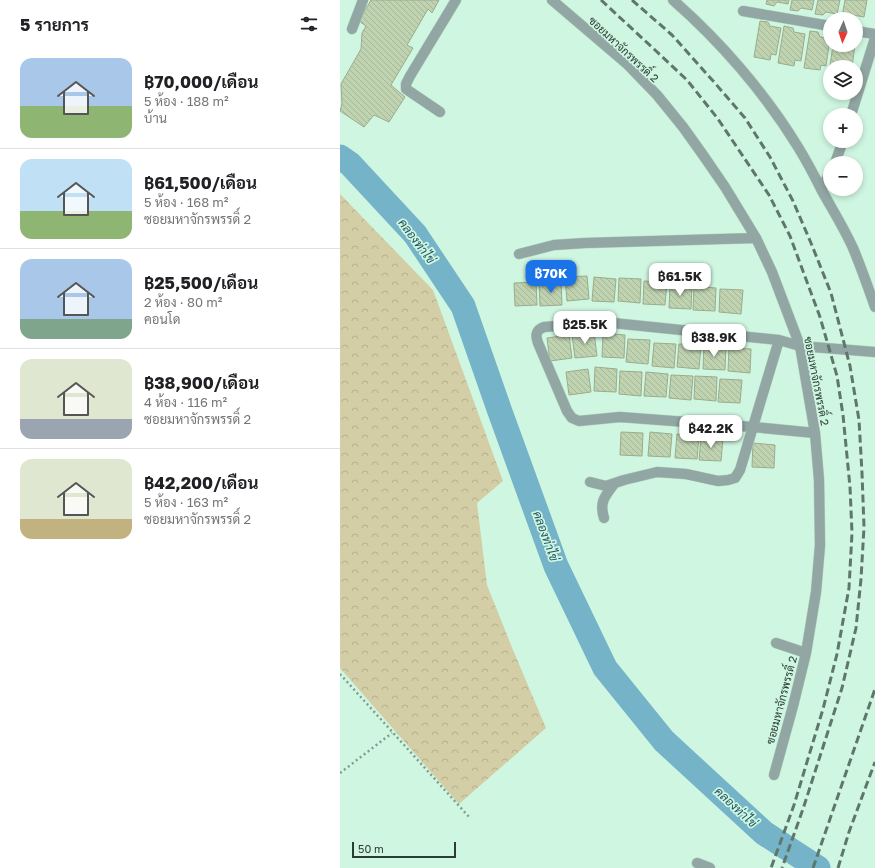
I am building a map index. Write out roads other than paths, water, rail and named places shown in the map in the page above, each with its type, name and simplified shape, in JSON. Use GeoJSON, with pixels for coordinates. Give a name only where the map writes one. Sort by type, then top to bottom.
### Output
{"type":"FeatureCollection","features":[{"type":"Feature","properties":{"kind":"street"},"geometry":{"type":"LineString","coordinates":[[352,29],[363,0]]}},
{"type":"Feature","properties":{"kind":"street"},"geometry":{"type":"LineString","coordinates":[[440,112],[405,86],[456,0]]}},
{"type":"Feature","properties":{"kind":"street","name":"ซอยมหาจักรพรรดิ์ 2"},"geometry":{"type":"LineString","coordinates":[[552,0],[627,64],[683,127],[725,187],[756,238],[772,272],[800,346],[815,433],[819,480],[820,546],[816,592],[806,653],[774,775]]}},
{"type":"Feature","properties":{"kind":"street"},"geometry":{"type":"LineString","coordinates":[[673,0],[710,36],[760,92],[798,147],[840,223],[865,277],[875,307]]}},
{"type":"Feature","properties":{"kind":"street"},"geometry":{"type":"LineString","coordinates":[[743,11],[823,25]]}},
{"type":"Feature","properties":{"kind":"street"},"geometry":{"type":"LineString","coordinates":[[863,32],[875,34]]}},
{"type":"Feature","properties":{"kind":"street"},"geometry":{"type":"LineString","coordinates":[[853,108],[875,38]]}},
{"type":"Feature","properties":{"kind":"street"},"geometry":{"type":"LineString","coordinates":[[821,189],[823,185]]}},
{"type":"Feature","properties":{"kind":"street"},"geometry":{"type":"LineString","coordinates":[[519,254],[554,246],[577,244],[756,238]]}},
{"type":"Feature","properties":{"kind":"street"},"geometry":{"type":"LineString","coordinates":[[815,433],[620,417],[579,421],[572,418],[567,411],[538,343],[536,337],[537,332],[540,328],[544,327],[612,322],[779,340],[800,346],[875,352]]}},
{"type":"Feature","properties":{"kind":"street"},"geometry":{"type":"LineString","coordinates":[[590,482],[606,486],[657,472],[686,474],[718,481],[735,478],[740,470],[779,340]]}},
{"type":"Feature","properties":{"kind":"street"},"geometry":{"type":"LineString","coordinates":[[604,518],[602,512],[602,501],[614,484]]}},
{"type":"Feature","properties":{"kind":"street"},"geometry":{"type":"LineString","coordinates":[[776,643],[806,653]]}},
{"type":"Feature","properties":{"kind":"street"},"geometry":{"type":"LineString","coordinates":[[697,863],[710,868]]}},
{"type":"Feature","properties":{"kind":"waterway","name":"คลองท่าไข่"},"geometry":{"type":"LineString","coordinates":[[340,157],[350,164],[415,234],[463,306],[556,566],[605,668],[664,741],[764,833],[818,868]]}},
{"type":"Feature","properties":{"kind":"railway"},"geometry":{"type":"LineString","coordinates":[[601,0],[687,80],[718,119],[769,195],[790,236],[820,317],[837,376],[843,415],[850,487],[852,533],[849,588],[837,654],[823,709],[794,805],[771,868]]}},
{"type":"Feature","properties":{"kind":"railway"},"geometry":{"type":"LineString","coordinates":[[632,0],[672,35],[714,82],[745,118],[770,157],[793,201],[831,293],[850,366],[859,420],[864,527],[856,628],[842,688],[803,809],[782,868]]}},
{"type":"Feature","properties":{"kind":"railway"},"geometry":{"type":"LineString","coordinates":[[813,868],[875,689]]}},
{"type":"Feature","properties":{"kind":"railway"},"geometry":{"type":"LineString","coordinates":[[838,868],[849,832],[875,762]]}}]}
